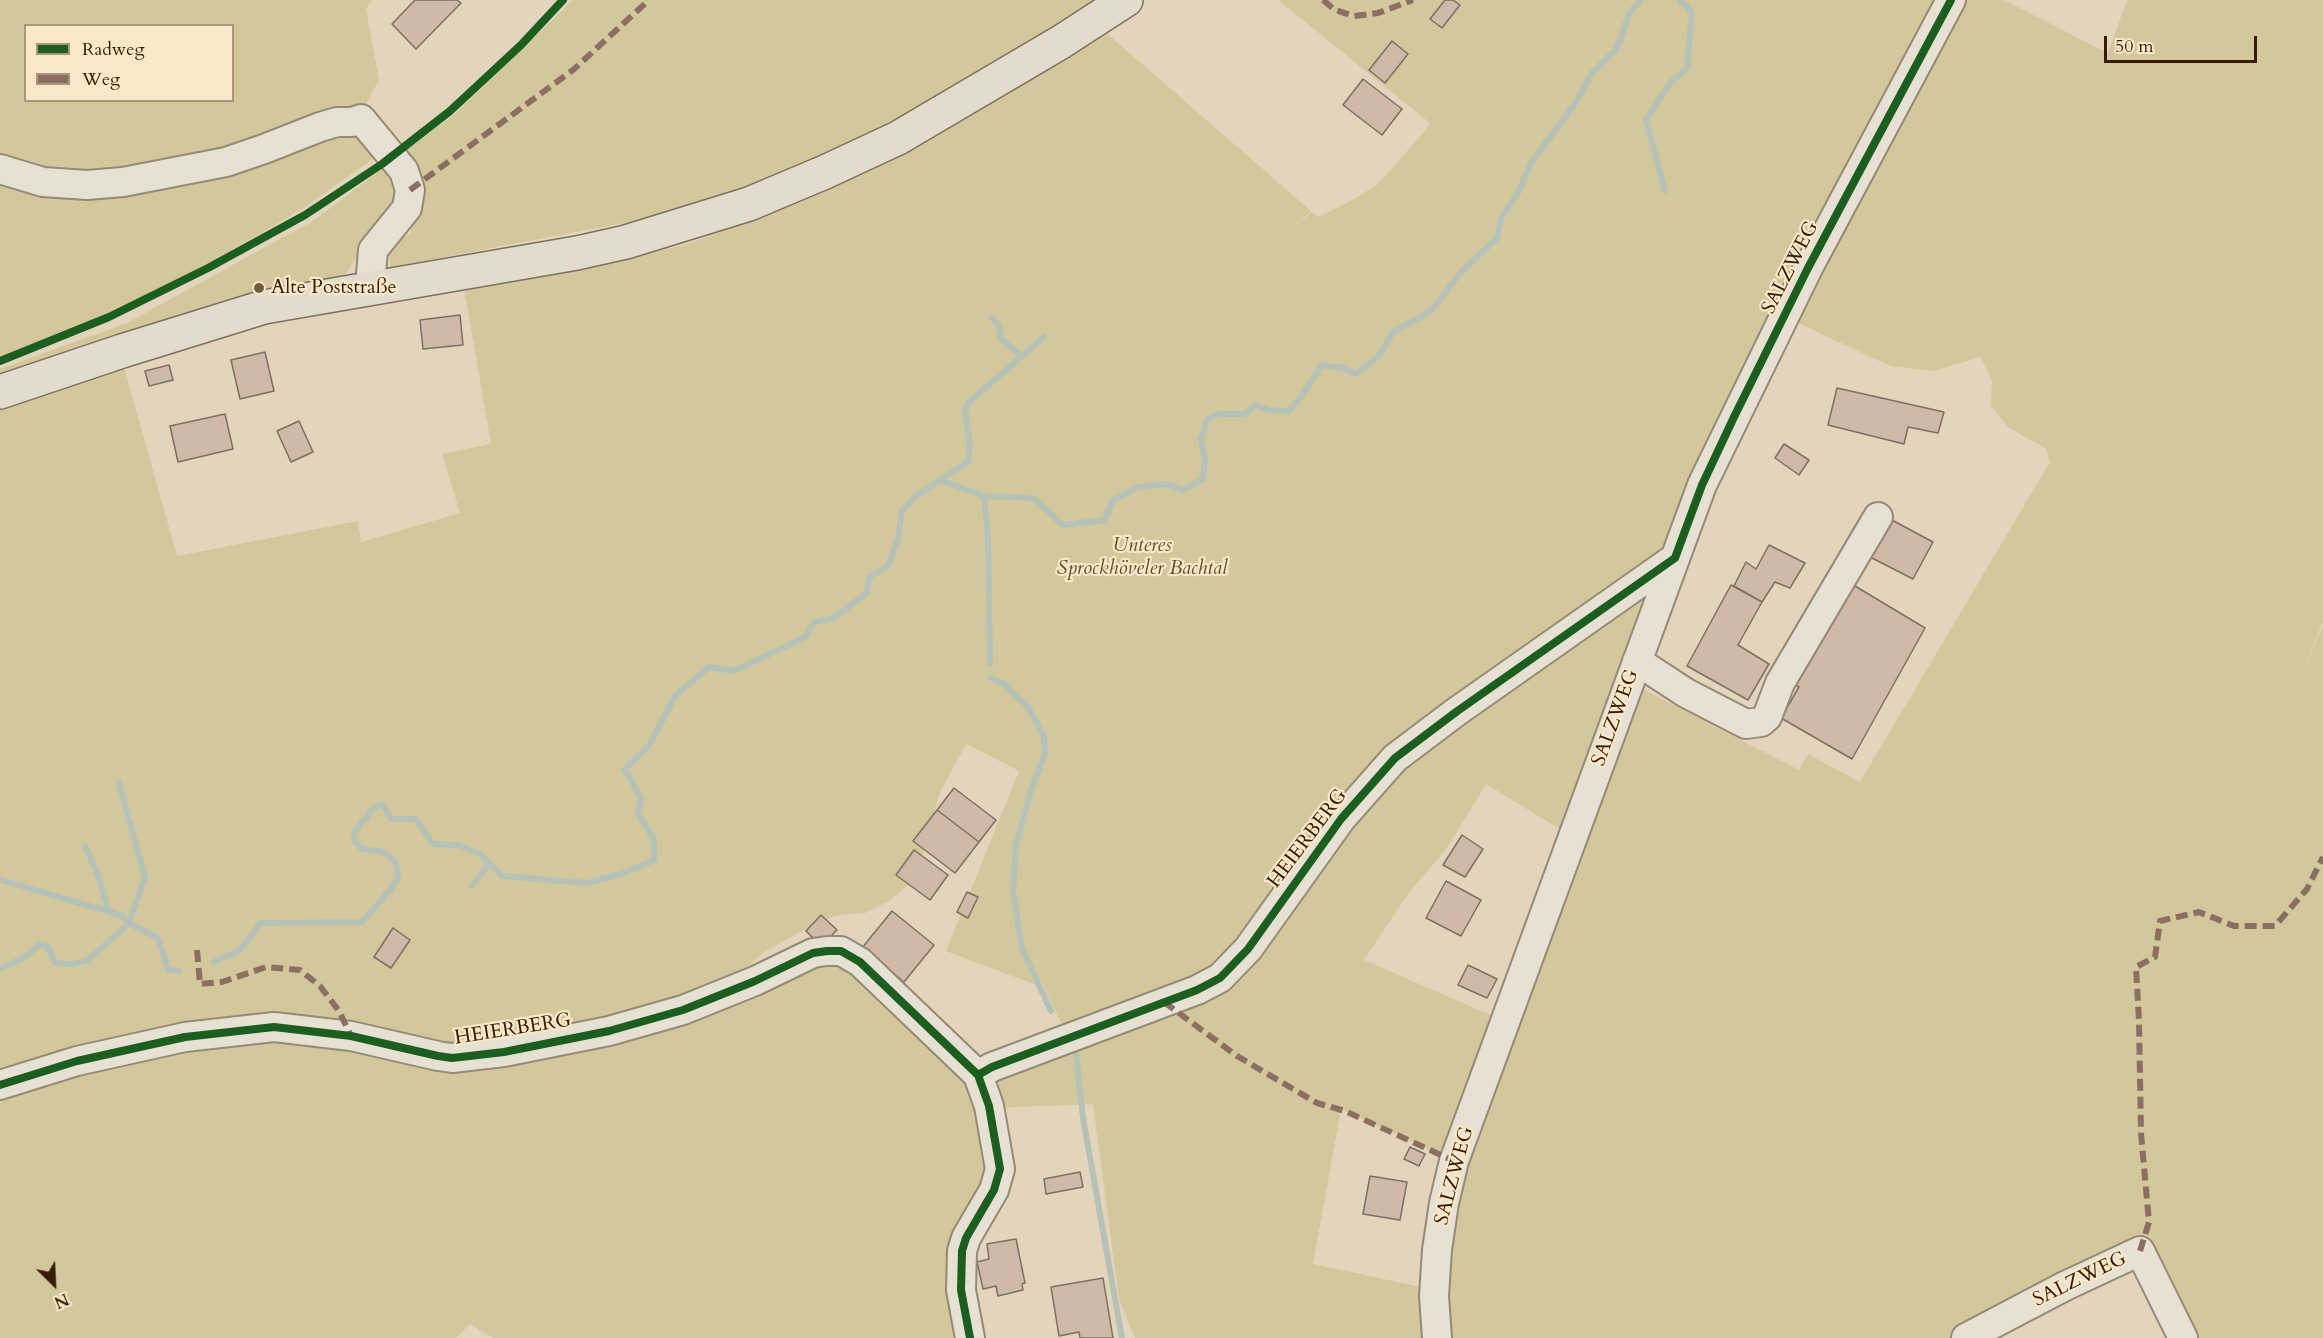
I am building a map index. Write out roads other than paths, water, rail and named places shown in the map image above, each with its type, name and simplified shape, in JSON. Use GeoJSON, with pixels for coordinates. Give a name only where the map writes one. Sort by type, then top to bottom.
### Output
{"type":"FeatureCollection","features":[{"type":"Feature","properties":{"kind":"main road"},"geometry":{"type":"LineString","coordinates":[[0,392],[232,316],[264,308],[616,245],[749,204],[898,138],[1052,48],[1126,0]]}},
{"type":"Feature","properties":{"kind":"street","name":"SALZWEG"},"geometry":{"type":"LineString","coordinates":[[1437,1338],[1434,1296],[1437,1250],[1444,1203],[1454,1161],[1702,485],[1808,268],[1951,0]]}},
{"type":"Feature","properties":{"kind":"street"},"geometry":{"type":"LineString","coordinates":[[0,169],[43,182],[87,185],[150,178],[225,162],[337,122],[346,123],[361,119],[404,171],[410,190],[410,199],[401,217],[373,250],[370,274],[373,288]]}},
{"type":"Feature","properties":{"kind":"street"},"geometry":{"type":"LineString","coordinates":[[1637,661],[1686,693],[1746,724],[1761,722],[1767,717],[1780,683],[1878,517]]}},
{"type":"Feature","properties":{"kind":"street","name":"HEIERBERG"},"geometry":{"type":"LineString","coordinates":[[978,1075],[992,1067],[1197,990],[1220,978],[1248,949],[1341,819],[1395,758],[1456,712],[1675,558]]}},
{"type":"Feature","properties":{"kind":"street","name":"HEIERBERG"},"geometry":{"type":"LineString","coordinates":[[0,1084],[77,1061],[185,1037],[274,1027],[351,1036],[452,1058],[504,1052],[609,1031],[682,1010],[755,981],[813,953],[841,951],[860,962],[978,1075],[989,1106],[1000,1169],[994,1190],[966,1238],[962,1251],[961,1290],[970,1338]]}},
{"type":"Feature","properties":{"kind":"street","name":"SALZWEG"},"geometry":{"type":"LineString","coordinates":[[1966,1338],[2065,1286],[2140,1251],[2183,1338]]}},
{"type":"Feature","properties":{"kind":"waterway"},"geometry":{"type":"LineString","coordinates":[[214,962],[240,950],[261,923],[362,922],[391,889],[398,877],[395,861],[384,852],[362,849],[355,842],[354,832],[375,807],[382,804],[392,819],[416,819],[433,844],[457,845],[480,854],[502,876],[587,883],[621,874],[654,860],[654,840],[638,813],[641,798],[625,769],[650,744],[675,696],[709,667],[734,671],[805,637],[815,622],[834,618],[867,593],[869,577],[888,566],[898,539],[902,511],[916,496],[940,480],[984,496],[1033,498],[1063,525],[1105,520],[1112,501],[1138,487],[1167,484],[1183,490],[1203,479],[1205,458],[1201,440],[1207,419],[1218,414],[1246,414],[1255,405],[1269,410],[1289,411],[1307,389],[1321,365],[1343,368],[1356,374],[1379,356],[1393,332],[1431,311],[1460,273],[1497,238],[1501,218],[1518,193],[1531,163],[1576,102],[1592,73],[1617,48],[1630,12],[1641,0]]}},
{"type":"Feature","properties":{"kind":"waterway"},"geometry":{"type":"LineString","coordinates":[[1665,191],[1646,120],[1671,82],[1687,68],[1692,12],[1680,0]]}},
{"type":"Feature","properties":{"kind":"waterway"},"geometry":{"type":"LineString","coordinates":[[992,318],[1000,328],[1000,338],[1021,356]]}},
{"type":"Feature","properties":{"kind":"waterway"},"geometry":{"type":"LineString","coordinates":[[940,480],[968,462],[970,445],[965,411],[969,402],[1044,337]]}},
{"type":"Feature","properties":{"kind":"waterway"},"geometry":{"type":"LineString","coordinates":[[984,496],[988,535],[990,663]]}},
{"type":"Feature","properties":{"kind":"waterway"},"geometry":{"type":"LineString","coordinates":[[991,678],[1004,684],[1028,707],[1044,737],[1045,753],[1031,790],[1016,845],[1013,891],[1022,949],[1051,1011]]}},
{"type":"Feature","properties":{"kind":"waterway"},"geometry":{"type":"LineString","coordinates":[[0,880],[121,915],[129,923],[145,877],[119,783]]}},
{"type":"Feature","properties":{"kind":"waterway"},"geometry":{"type":"LineString","coordinates":[[85,846],[97,872],[109,912]]}},
{"type":"Feature","properties":{"kind":"waterway"},"geometry":{"type":"LineString","coordinates":[[472,886],[489,863]]}},
{"type":"Feature","properties":{"kind":"waterway"},"geometry":{"type":"LineString","coordinates":[[0,969],[25,957],[40,944],[48,946],[55,963],[72,964],[88,960],[129,923],[158,938],[168,969],[179,971]]}},
{"type":"Feature","properties":{"kind":"waterway"},"geometry":{"type":"LineString","coordinates":[[1076,1055],[1083,1118],[1122,1338]]}},
{"type":"Feature","properties":{"kind":"place","name":"Alte Poststraße"},"geometry":{"type":"Point","coordinates":[259,288]}},
{"type":"Feature","properties":{"kind":"park label","name":"Unteres Sprockhöveler Bachtal"},"geometry":{"type":"Point","coordinates":[1142,558]}}]}
